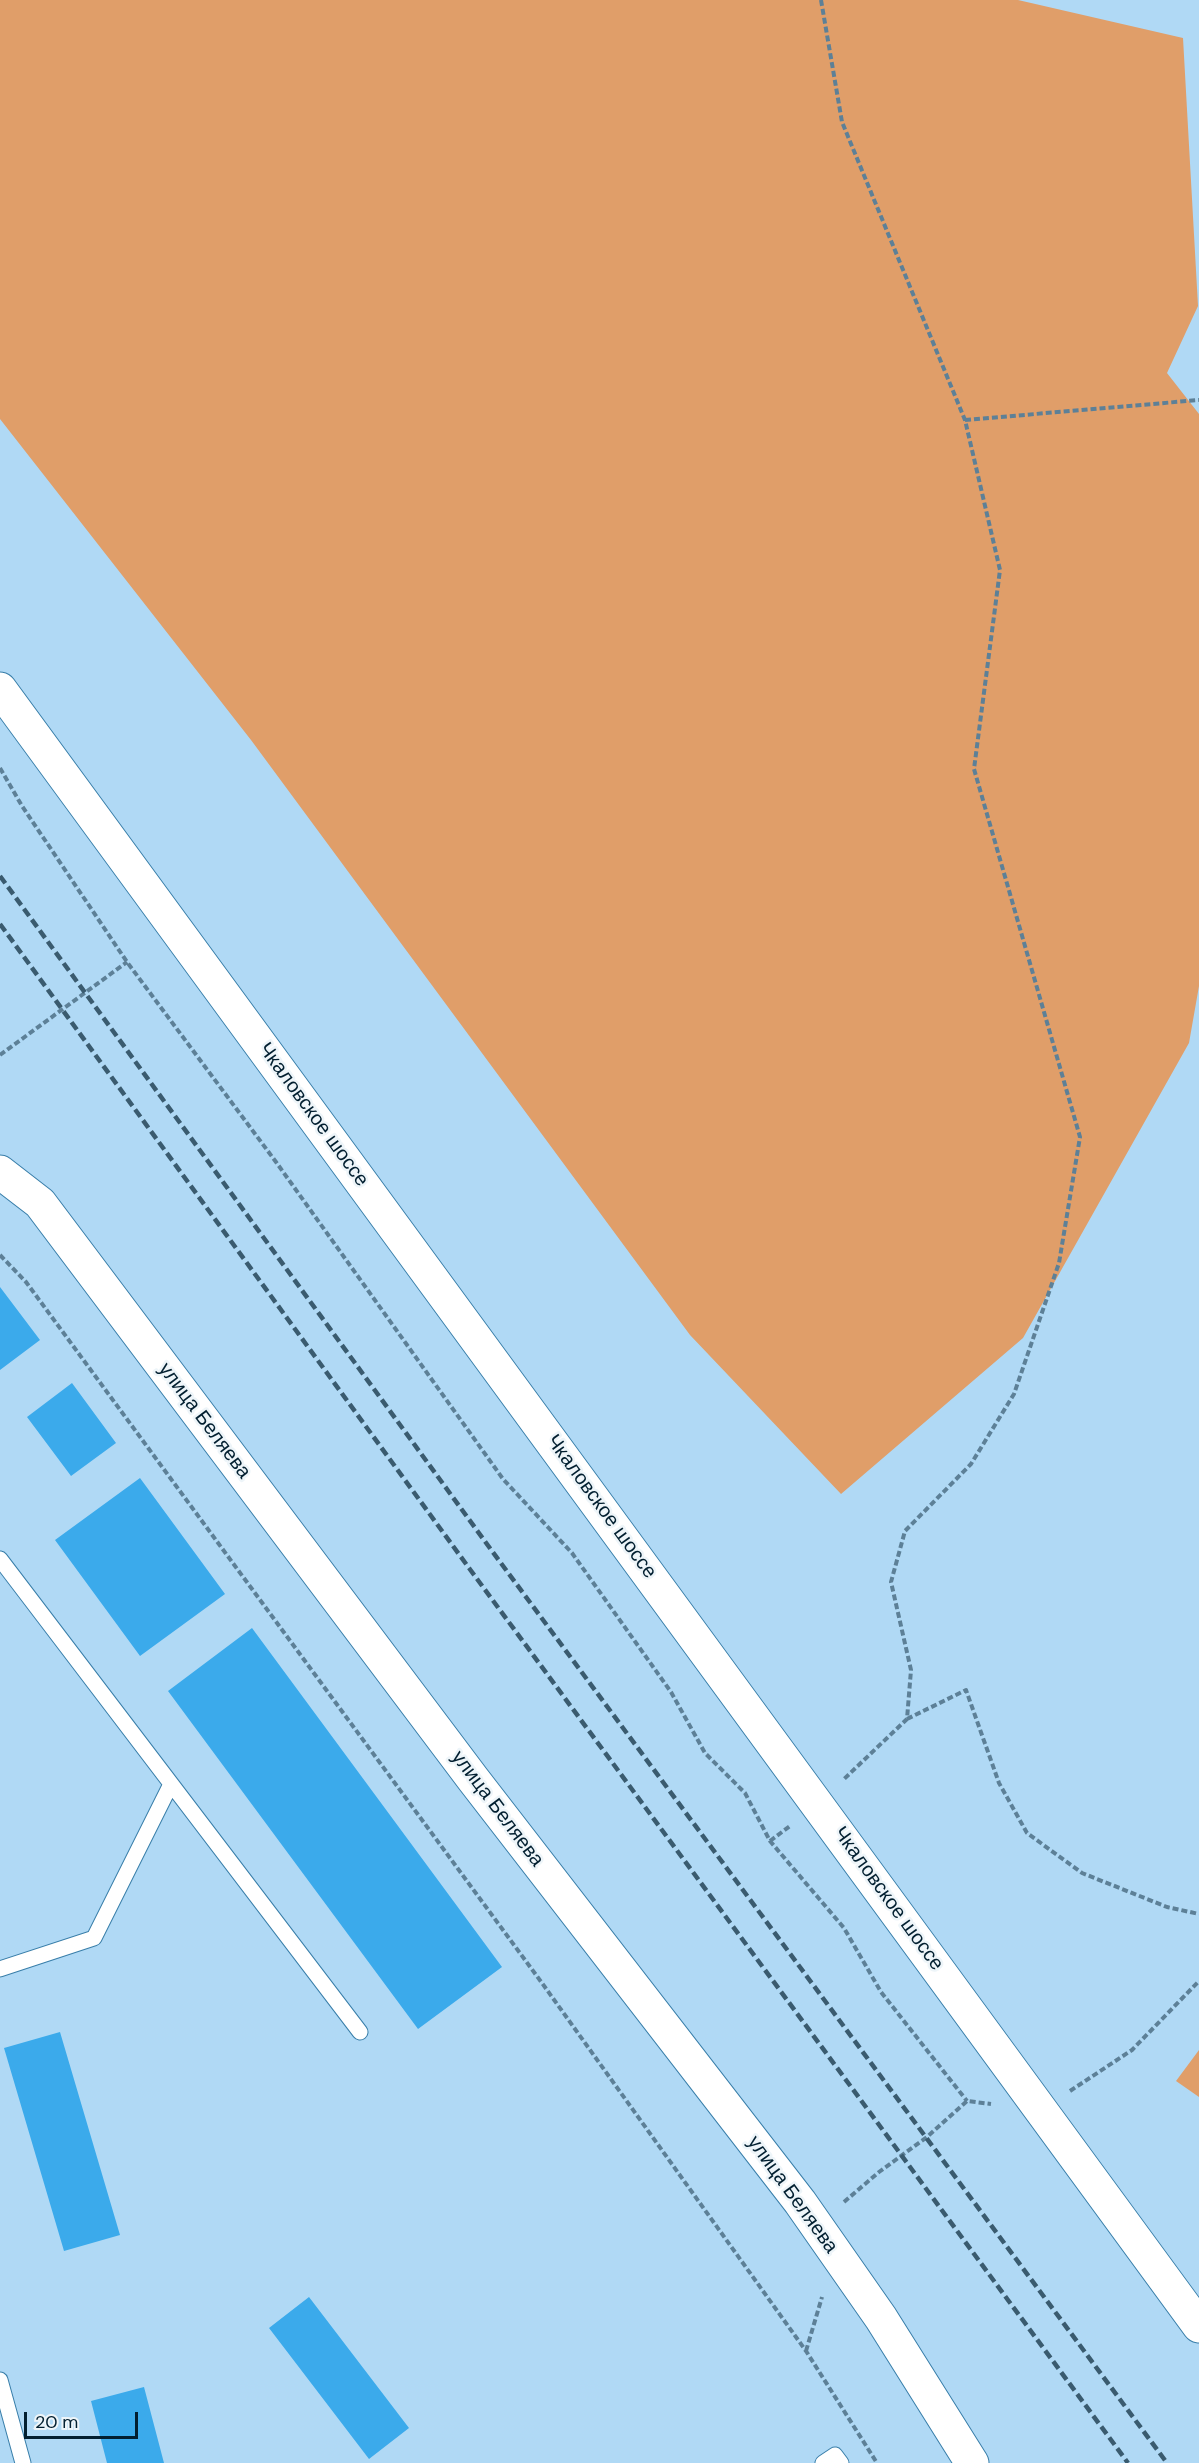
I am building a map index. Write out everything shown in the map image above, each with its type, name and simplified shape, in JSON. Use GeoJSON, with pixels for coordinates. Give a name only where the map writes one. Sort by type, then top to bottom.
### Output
{"type":"FeatureCollection","features":[{"type":"Feature","properties":{"kind":"street","name":"Чкаловское шоссе"},"geometry":{"type":"LineString","coordinates":[[0,689],[819,1804],[1199,2326]]}},
{"type":"Feature","properties":{"kind":"street","name":"улица Беляева"},"geometry":{"type":"LineString","coordinates":[[0,1172],[40,1203],[466,1769],[800,2202],[881,2318],[972,2463]]}},
{"type":"Feature","properties":{"kind":"lane"},"geometry":{"type":"LineString","coordinates":[[0,1559],[360,2032]]}},
{"type":"Feature","properties":{"kind":"lane"},"geometry":{"type":"LineString","coordinates":[[0,1969],[94,1938],[171,1784]]}},
{"type":"Feature","properties":{"kind":"lane"},"geometry":{"type":"LineString","coordinates":[[0,2380],[23,2463]]}},
{"type":"Feature","properties":{"kind":"lane"},"geometry":{"type":"LineString","coordinates":[[823,2463],[835,2455],[841,2463]]}},
{"type":"Feature","properties":{"kind":"path"},"geometry":{"type":"LineString","coordinates":[[821,0],[842,122],[965,420],[1000,570],[974,769],[1080,1137],[1059,1263],[1014,1394],[971,1464],[905,1531],[891,1582],[911,1670],[907,1719]]}},
{"type":"Feature","properties":{"kind":"path"},"geometry":{"type":"LineString","coordinates":[[965,420],[1199,400]]}},
{"type":"Feature","properties":{"kind":"path"},"geometry":{"type":"LineString","coordinates":[[0,768],[22,806],[127,962],[276,1162],[503,1479],[572,1553],[671,1692],[705,1753],[746,1793],[770,1841],[844,1928],[881,1992],[967,2101],[1041,2111],[1132,2050],[1199,1981]]}},
{"type":"Feature","properties":{"kind":"path"},"geometry":{"type":"LineString","coordinates":[[0,1055],[127,962]]}},
{"type":"Feature","properties":{"kind":"path"},"geometry":{"type":"LineString","coordinates":[[0,1255],[26,1282],[479,1897],[806,2351],[877,2463]]}},
{"type":"Feature","properties":{"kind":"path"},"geometry":{"type":"LineString","coordinates":[[770,1841],[819,1804],[907,1719],[966,1690],[999,1783],[1027,1833],[1082,1873],[1167,1906],[1199,1914]]}},
{"type":"Feature","properties":{"kind":"path"},"geometry":{"type":"LineString","coordinates":[[806,2351],[834,2252],[845,2200],[879,2172],[927,2138],[967,2101]]}},
{"type":"Feature","properties":{"kind":"shaded area"},"geometry":{"type":"Polygon","coordinates":[[[0,0],[1018,0],[1183,38],[1198,306],[1167,373],[1199,414],[1199,986],[1189,1043],[1023,1338],[841,1494],[690,1335],[251,740],[0,419],[0,0]]]}},
{"type":"Feature","properties":{"kind":"shaded area"},"geometry":{"type":"Polygon","coordinates":[[[1199,2050],[1199,2097],[1176,2081],[1199,2050]]]}},
{"type":"Feature","properties":{"kind":"building"},"geometry":{"type":"Polygon","coordinates":[[[0,1287],[40,1340],[0,1370],[0,1287]]]}},
{"type":"Feature","properties":{"kind":"building"},"geometry":{"type":"Polygon","coordinates":[[[72,1383],[116,1443],[71,1476],[27,1417],[72,1383]]]}},
{"type":"Feature","properties":{"kind":"building"},"geometry":{"type":"Polygon","coordinates":[[[140,1478],[225,1594],[140,1656],[55,1540],[140,1478]]]}},
{"type":"Feature","properties":{"kind":"building"},"geometry":{"type":"Polygon","coordinates":[[[252,1628],[502,1967],[418,2029],[168,1691],[252,1628]]]}},
{"type":"Feature","properties":{"kind":"building"},"geometry":{"type":"Polygon","coordinates":[[[60,2032],[120,2235],[64,2251],[4,2048],[60,2032]]]}},
{"type":"Feature","properties":{"kind":"building"},"geometry":{"type":"Polygon","coordinates":[[[309,2297],[409,2428],[369,2459],[269,2328],[309,2297]]]}},
{"type":"Feature","properties":{"kind":"building"},"geometry":{"type":"Polygon","coordinates":[[[144,2387],[164,2463],[107,2463],[91,2401],[144,2387]]]}},
{"type":"Feature","properties":{"kind":"railway"},"geometry":{"type":"LineString","coordinates":[[0,876],[492,1551],[1167,2463]]}},
{"type":"Feature","properties":{"kind":"railway"},"geometry":{"type":"LineString","coordinates":[[0,924],[469,1568],[1128,2463]]}}]}
